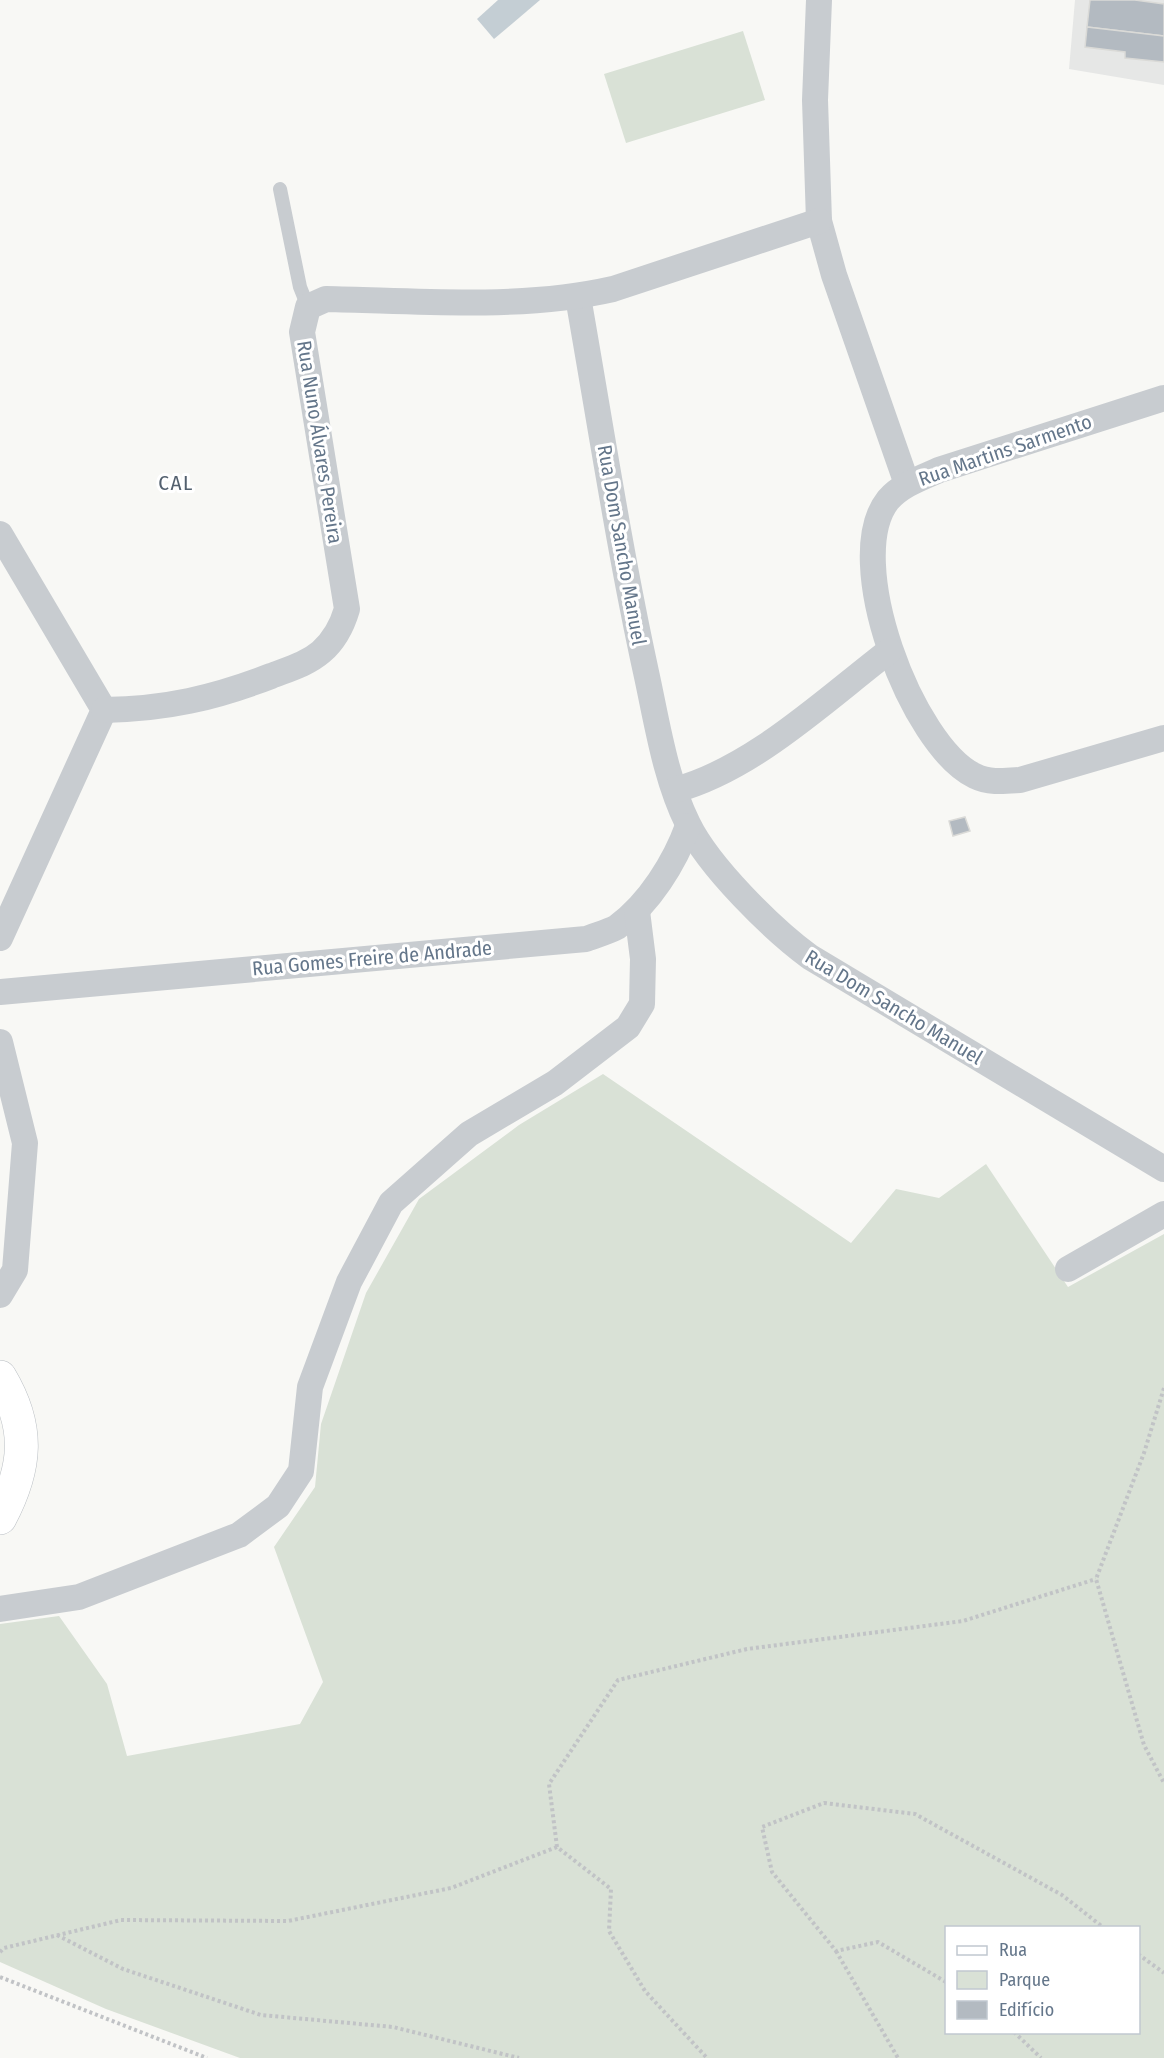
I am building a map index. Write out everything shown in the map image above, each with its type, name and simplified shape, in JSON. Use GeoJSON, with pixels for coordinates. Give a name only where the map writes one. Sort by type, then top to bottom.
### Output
{"type":"FeatureCollection","features":[{"type":"Feature","properties":{"kind":"main road"},"geometry":{"type":"LineString","coordinates":[[0,1377],[12,1397],[24,1440],[12,1495],[0,1518]]}},
{"type":"Feature","properties":{"kind":"street"},"geometry":{"type":"LineString","coordinates":[[819,0],[816,111],[819,221],[834,275],[907,484]]}},
{"type":"Feature","properties":{"kind":"street"},"geometry":{"type":"LineString","coordinates":[[308,307],[326,299],[484,302],[578,297],[613,289],[819,221]]}},
{"type":"Feature","properties":{"kind":"street","name":"Rua Dom Sancho Manuel"},"geometry":{"type":"LineString","coordinates":[[578,297],[631,604],[675,790],[688,826],[712,859],[760,913],[780,934],[810,957],[1164,1169]]}},
{"type":"Feature","properties":{"kind":"street","name":"Rua Nuno Álvares Pereira"},"geometry":{"type":"LineString","coordinates":[[104,710],[163,707],[222,695],[304,664],[321,652],[342,625],[347,609],[302,333],[308,307]]}},
{"type":"Feature","properties":{"kind":"street","name":"Rua Martins Sarmento"},"geometry":{"type":"LineString","coordinates":[[1164,398],[939,470],[907,484],[888,500],[876,525],[873,555],[874,588],[889,651],[908,692],[940,746],[957,765],[976,777],[998,782],[1020,780],[1164,738]]}},
{"type":"Feature","properties":{"kind":"street"},"geometry":{"type":"LineString","coordinates":[[0,534],[104,710],[0,938]]}},
{"type":"Feature","properties":{"kind":"street"},"geometry":{"type":"LineString","coordinates":[[675,790],[709,779],[756,752],[889,651]]}},
{"type":"Feature","properties":{"kind":"street","name":"Rua Gomes Freire de Andrade"},"geometry":{"type":"LineString","coordinates":[[0,992],[586,939],[614,928],[637,911],[681,846],[688,826]]}},
{"type":"Feature","properties":{"kind":"street"},"geometry":{"type":"LineString","coordinates":[[0,1609],[79,1598],[239,1535],[278,1506],[301,1470],[310,1387],[349,1282],[391,1203],[469,1134],[555,1083],[628,1027],[642,1004],[644,959],[637,911]]}},
{"type":"Feature","properties":{"kind":"street"},"geometry":{"type":"LineString","coordinates":[[0,1042],[25,1143],[15,1270],[0,1295]]}},
{"type":"Feature","properties":{"kind":"street"},"geometry":{"type":"LineString","coordinates":[[1068,1269],[1164,1214]]}},
{"type":"Feature","properties":{"kind":"lane"},"geometry":{"type":"LineString","coordinates":[[280,189],[300,287],[308,307]]}},
{"type":"Feature","properties":{"kind":"path"},"geometry":{"type":"LineString","coordinates":[[1164,1388],[1144,1453],[1096,1579],[1144,1745],[1164,1783]]}},
{"type":"Feature","properties":{"kind":"path"},"geometry":{"type":"LineString","coordinates":[[707,2058],[645,1991],[609,1931],[611,1889],[557,1847],[549,1784],[618,1680],[747,1649],[963,1621],[1096,1579]]}},
{"type":"Feature","properties":{"kind":"path"},"geometry":{"type":"LineString","coordinates":[[898,2058],[836,1951],[772,1872],[762,1827],[824,1803],[915,1814],[1062,1895],[1101,1926]]}},
{"type":"Feature","properties":{"kind":"path"},"geometry":{"type":"LineString","coordinates":[[0,1952],[4,1948],[121,1920],[288,1922],[451,1887],[557,1847]]}},
{"type":"Feature","properties":{"kind":"path"},"geometry":{"type":"LineString","coordinates":[[57,1935],[123,1969],[261,2015],[393,2027],[519,2058]]}},
{"type":"Feature","properties":{"kind":"path"},"geometry":{"type":"LineString","coordinates":[[836,1951],[878,1942],[945,1981]]}},
{"type":"Feature","properties":{"kind":"path"},"geometry":{"type":"LineString","coordinates":[[1140,1955],[1164,1973]]}},
{"type":"Feature","properties":{"kind":"path"},"geometry":{"type":"LineString","coordinates":[[0,1977],[207,2058]]}},
{"type":"Feature","properties":{"kind":"path"},"geometry":{"type":"LineString","coordinates":[[1016,2034],[1041,2058]]}},
{"type":"Feature","properties":{"kind":"shaded area"},"geometry":{"type":"Polygon","coordinates":[[[498,0],[540,0],[494,39],[477,19],[498,0]]]}},
{"type":"Feature","properties":{"kind":"shaded area"},"geometry":{"type":"Polygon","coordinates":[[[1075,0],[1164,0],[1164,85],[1069,69],[1075,0]]]}},
{"type":"Feature","properties":{"kind":"green space"},"geometry":{"type":"Polygon","coordinates":[[[743,31],[765,100],[626,143],[604,74],[743,31]]]}},
{"type":"Feature","properties":{"kind":"green space"},"geometry":{"type":"Polygon","coordinates":[[[603,1074],[851,1243],[896,1189],[939,1198],[986,1164],[1068,1287],[1164,1234],[1164,2058],[240,2058],[106,2009],[0,1962],[0,1624],[59,1616],[107,1684],[127,1756],[300,1724],[323,1682],[274,1547],[315,1487],[321,1424],[366,1293],[419,1199],[519,1125],[603,1074]]]}},
{"type":"Feature","properties":{"kind":"building"},"geometry":{"type":"Polygon","coordinates":[[[1090,0],[1135,0],[1164,4],[1164,36],[1087,27],[1090,0]]]}},
{"type":"Feature","properties":{"kind":"building"},"geometry":{"type":"Polygon","coordinates":[[[1087,27],[1164,36],[1164,62],[1125,58],[1125,52],[1085,47],[1087,27]]]}},
{"type":"Feature","properties":{"kind":"building"},"geometry":{"type":"Polygon","coordinates":[[[965,817],[970,831],[953,836],[949,821],[965,817]]]}},
{"type":"Feature","properties":{"kind":"district","name":"CAL"},"geometry":{"type":"Point","coordinates":[176,483]}}]}
